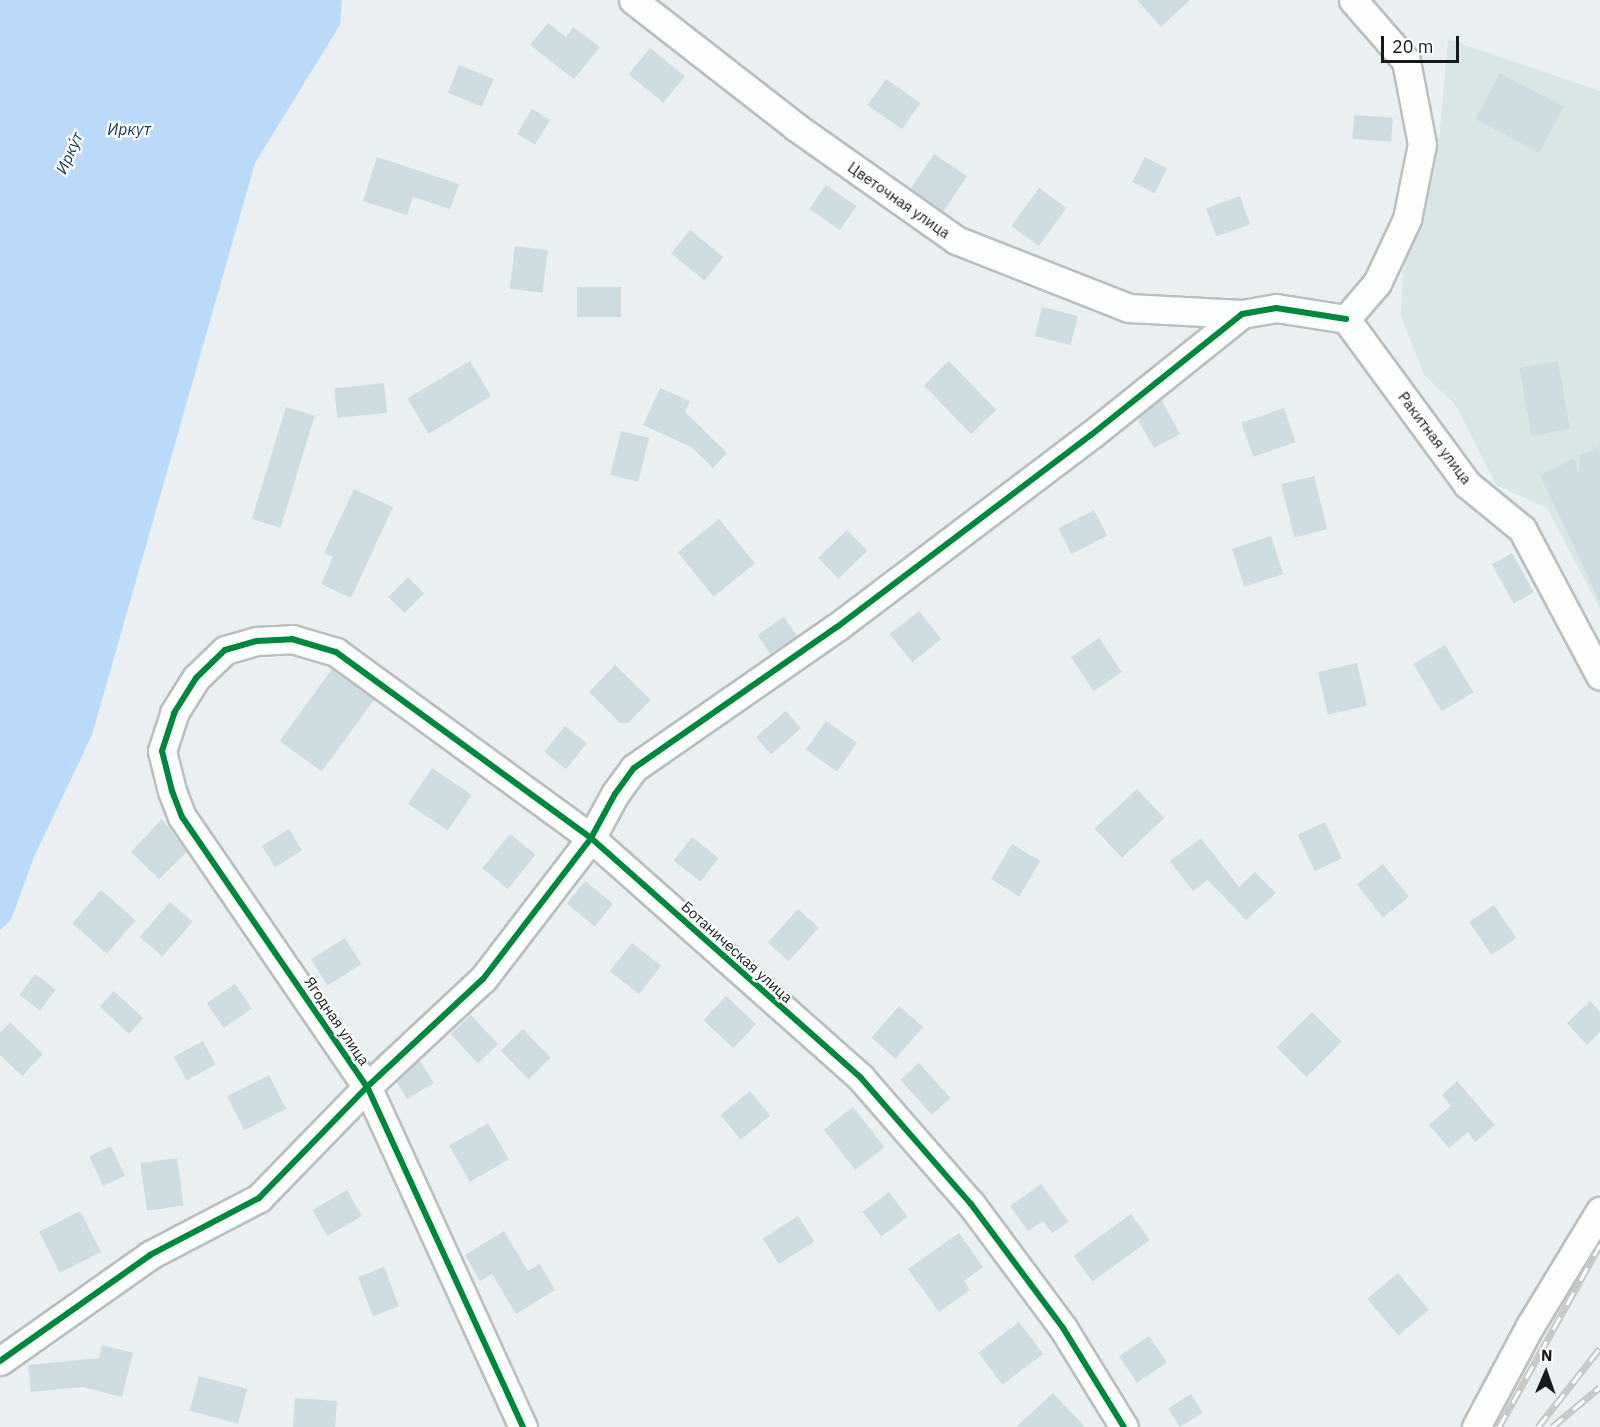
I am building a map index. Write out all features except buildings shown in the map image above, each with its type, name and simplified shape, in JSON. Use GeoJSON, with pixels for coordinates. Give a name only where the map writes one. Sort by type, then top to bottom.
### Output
{"type":"FeatureCollection","features":[{"type":"Feature","properties":{"kind":"street","name":"Цветочная улица"},"geometry":{"type":"LineString","coordinates":[[633,0],[796,127],[956,240],[1129,308],[1242,314],[1276,308],[1346,319]]}},
{"type":"Feature","properties":{"kind":"street"},"geometry":{"type":"LineString","coordinates":[[1346,319],[1377,283],[1407,219],[1422,144],[1406,61],[1353,0]]}},
{"type":"Feature","properties":{"kind":"street"},"geometry":{"type":"LineString","coordinates":[[0,1361],[150,1255],[260,1198],[367,1087],[483,979],[591,838],[615,794],[634,768],[847,620],[1091,435],[1242,314]]}},
{"type":"Feature","properties":{"kind":"street","name":"Ракитная улица"},"geometry":{"type":"LineString","coordinates":[[1346,319],[1467,484],[1522,529],[1600,676]]}},
{"type":"Feature","properties":{"kind":"street","name":"Ботаническая улица"},"geometry":{"type":"LineString","coordinates":[[225,650],[256,641],[292,639],[336,652],[591,838],[861,1078],[970,1204],[1063,1328],[1124,1427]]}},
{"type":"Feature","properties":{"kind":"street","name":"Ягодная улица"},"geometry":{"type":"LineString","coordinates":[[225,650],[196,678],[174,713],[162,751],[172,791],[182,817],[367,1087],[523,1427]]}},
{"type":"Feature","properties":{"kind":"street"},"geometry":{"type":"LineString","coordinates":[[1476,1427],[1530,1326],[1600,1211]]}},
{"type":"Feature","properties":{"kind":"shaded area"},"geometry":{"type":"Polygon","coordinates":[[[1448,39],[1600,91],[1600,609],[1547,508],[1496,485],[1455,404],[1424,375],[1401,316],[1403,271],[1439,141],[1448,39]]]}},
{"type":"Feature","properties":{"kind":"water","name":"Иркут"},"geometry":{"type":"Polygon","coordinates":[[[0,0],[342,0],[340,25],[255,163],[92,735],[34,857],[11,920],[0,930],[0,0]]]}},
{"type":"Feature","properties":{"kind":"railway"},"geometry":{"type":"LineString","coordinates":[[1499,1427],[1600,1245]]}},
{"type":"Feature","properties":{"kind":"railway"},"geometry":{"type":"LineString","coordinates":[[1538,1427],[1600,1348]]}},
{"type":"Feature","properties":{"kind":"railway"},"geometry":{"type":"LineString","coordinates":[[1552,1427],[1600,1387]]}},
{"type":"Feature","properties":{"kind":"cycle path"},"geometry":{"type":"LineString","coordinates":[[0,1361],[150,1255],[259,1198],[367,1087],[483,979],[591,838],[615,794],[634,768],[837,627],[1091,435],[1242,314],[1276,308],[1346,319]]}},
{"type":"Feature","properties":{"kind":"cycle path"},"geometry":{"type":"LineString","coordinates":[[523,1427],[367,1087],[182,817],[172,791],[162,751],[174,713],[196,678],[225,650],[257,641],[292,639],[336,652],[591,838],[861,1078],[971,1204],[1063,1328],[1124,1427]]}},
{"type":"Feature","properties":{"kind":"water label","name":"Ирку́т"},"geometry":{"type":"Point","coordinates":[69,153]}}]}
